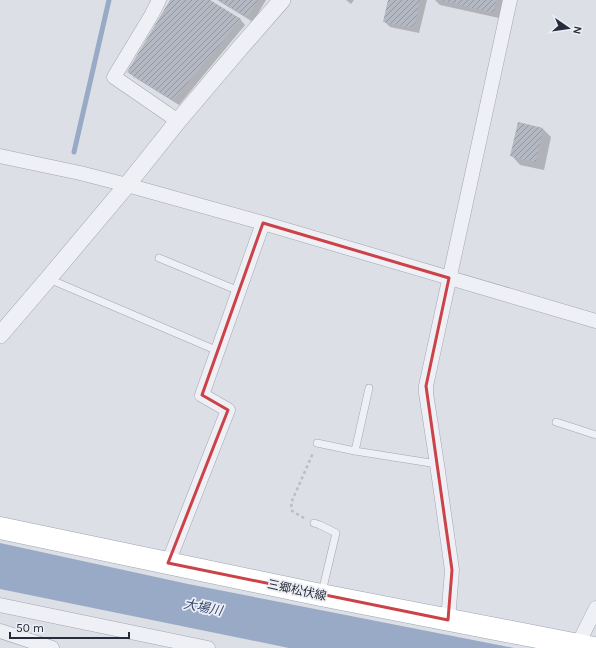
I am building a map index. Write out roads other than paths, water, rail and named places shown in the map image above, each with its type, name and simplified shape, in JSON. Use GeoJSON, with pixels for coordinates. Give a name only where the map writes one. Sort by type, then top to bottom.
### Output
{"type":"FeatureCollection","features":[{"type":"Feature","properties":{"kind":"main road","name":"三郷松伏線"},"geometry":{"type":"LineString","coordinates":[[0,528],[321,595],[583,647]]}},
{"type":"Feature","properties":{"kind":"street"},"geometry":{"type":"LineString","coordinates":[[159,0],[114,77],[178,121]]}},
{"type":"Feature","properties":{"kind":"street"},"geometry":{"type":"LineString","coordinates":[[0,335],[178,121],[282,0]]}},
{"type":"Feature","properties":{"kind":"street"},"geometry":{"type":"LineString","coordinates":[[448,620],[452,570],[426,386],[510,0]]}},
{"type":"Feature","properties":{"kind":"street"},"geometry":{"type":"LineString","coordinates":[[0,156],[80,173],[126,185],[263,223],[596,320]]}},
{"type":"Feature","properties":{"kind":"street"},"geometry":{"type":"LineString","coordinates":[[168,563],[228,410],[202,395],[263,223]]}},
{"type":"Feature","properties":{"kind":"street"},"geometry":{"type":"LineString","coordinates":[[0,605],[208,648]]}},
{"type":"Feature","properties":{"kind":"street"},"geometry":{"type":"LineString","coordinates":[[583,647],[596,608]]}},
{"type":"Feature","properties":{"kind":"street"},"geometry":{"type":"LineString","coordinates":[[0,631],[52,648]]}},
{"type":"Feature","properties":{"kind":"lane"},"geometry":{"type":"LineString","coordinates":[[159,258],[239,291]]}},
{"type":"Feature","properties":{"kind":"lane"},"geometry":{"type":"LineString","coordinates":[[48,279],[218,351]]}},
{"type":"Feature","properties":{"kind":"lane"},"geometry":{"type":"LineString","coordinates":[[355,452],[369,388]]}},
{"type":"Feature","properties":{"kind":"lane"},"geometry":{"type":"LineString","coordinates":[[556,422],[596,435]]}},
{"type":"Feature","properties":{"kind":"lane"},"geometry":{"type":"LineString","coordinates":[[317,443],[355,452],[437,464]]}},
{"type":"Feature","properties":{"kind":"lane"},"geometry":{"type":"LineString","coordinates":[[314,523],[336,533],[321,595]]}},
{"type":"Feature","properties":{"kind":"water","name":"大場川"},"geometry":{"type":"Polygon","coordinates":[[[0,543],[188,584],[514,648],[289,648],[0,589],[0,543]]]}},
{"type":"Feature","properties":{"kind":"waterway"},"geometry":{"type":"LineString","coordinates":[[74,152],[109,0]]}}]}
